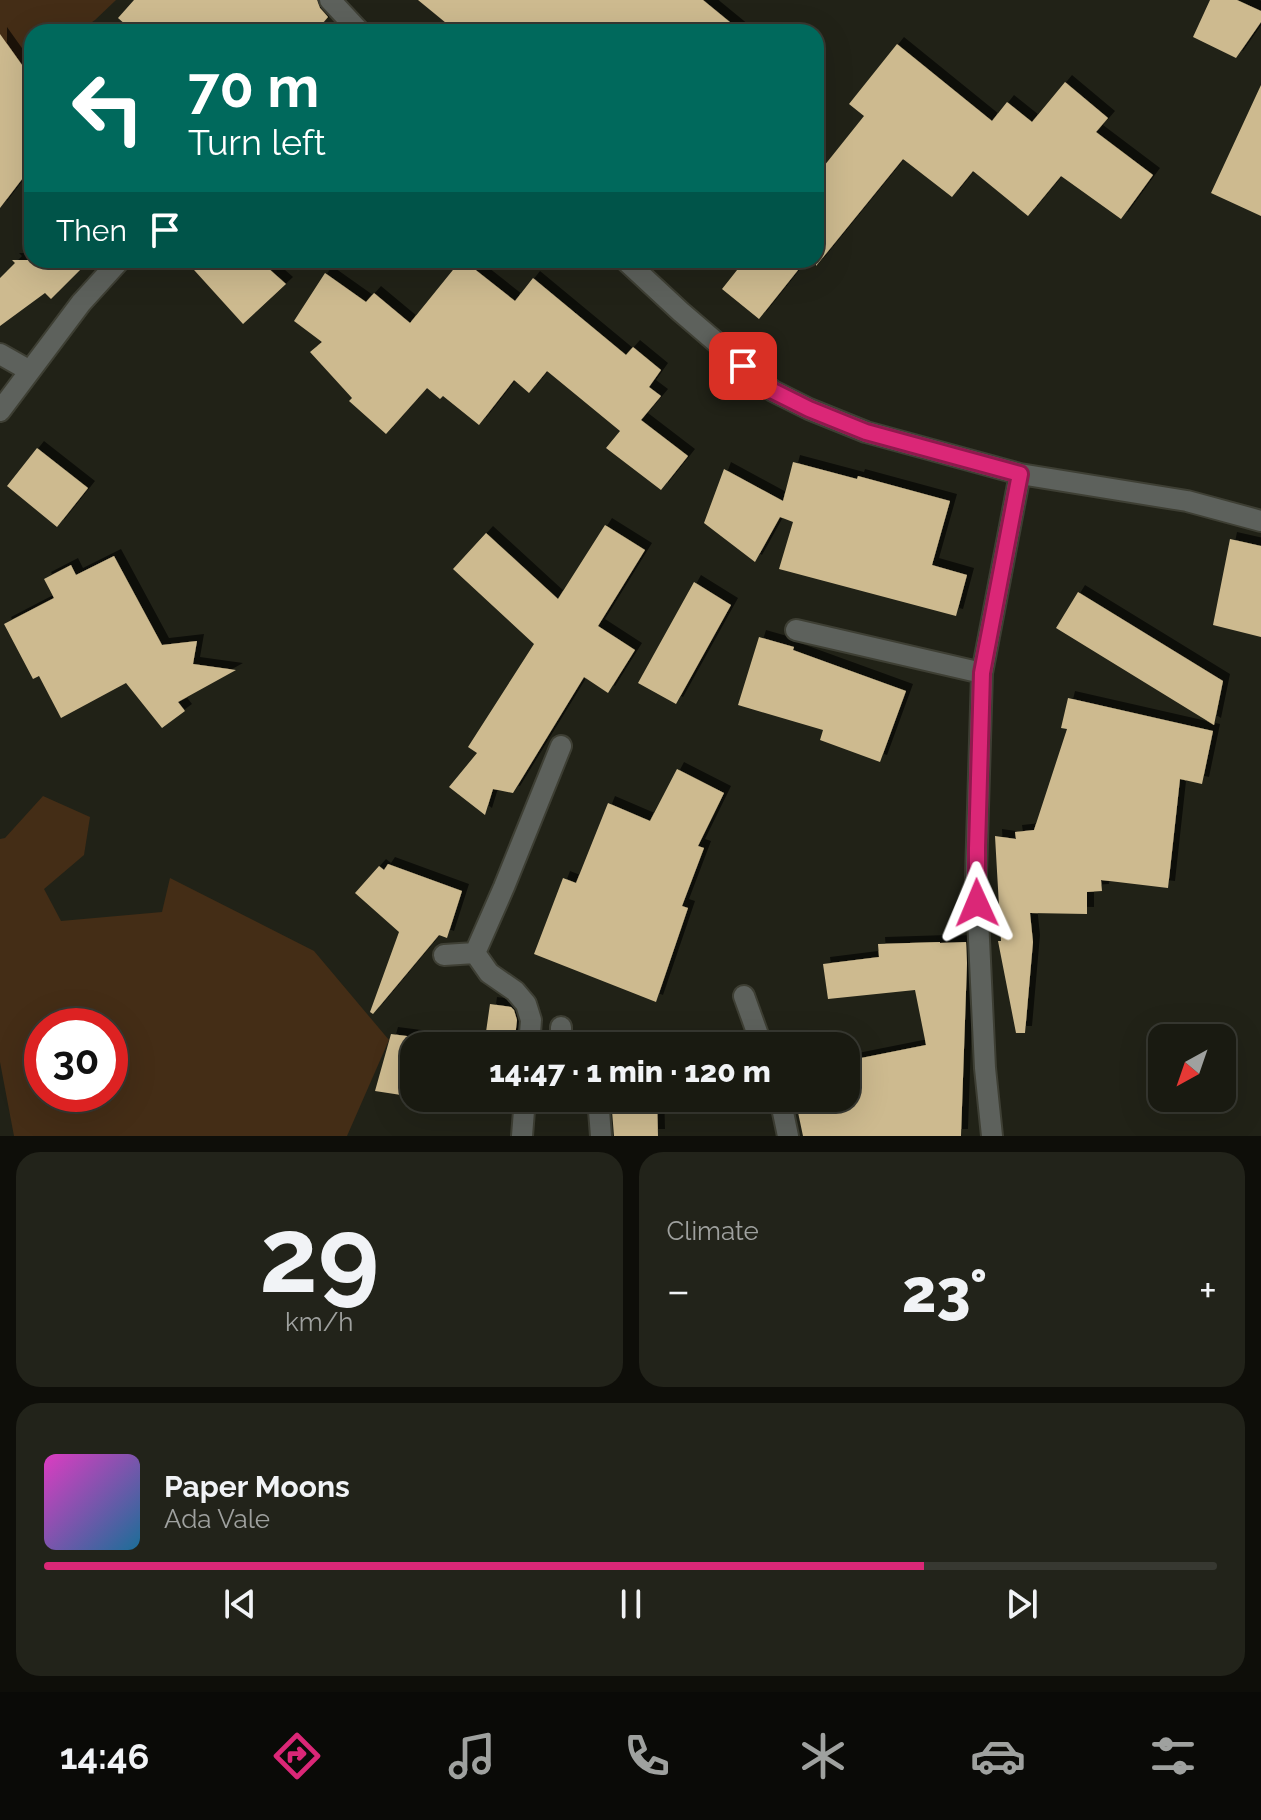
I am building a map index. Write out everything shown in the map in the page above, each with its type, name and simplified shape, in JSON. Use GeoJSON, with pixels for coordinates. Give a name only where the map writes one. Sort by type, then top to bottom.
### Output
{"type":"FeatureCollection","features":[{"type":"Feature","properties":{"kind":"street"},"geometry":{"type":"LineString","coordinates":[[330,0],[352,24]]}},
{"type":"Feature","properties":{"kind":"street"},"geometry":{"type":"LineString","coordinates":[[0,411],[81,303],[113,268]]}},
{"type":"Feature","properties":{"kind":"street"},"geometry":{"type":"LineString","coordinates":[[634,268],[773,391],[866,432],[1020,474],[1187,501],[1261,521]]}},
{"type":"Feature","properties":{"kind":"street"},"geometry":{"type":"LineString","coordinates":[[0,354],[30,371]]}},
{"type":"Feature","properties":{"kind":"street"},"geometry":{"type":"LineString","coordinates":[[992,1136],[985,1068],[976,875],[982,673],[1020,474]]}},
{"type":"Feature","properties":{"kind":"street"},"geometry":{"type":"LineString","coordinates":[[796,630],[982,673]]}},
{"type":"Feature","properties":{"kind":"street"},"geometry":{"type":"LineString","coordinates":[[475,953],[561,746]]}},
{"type":"Feature","properties":{"kind":"street"},"geometry":{"type":"LineString","coordinates":[[444,955],[475,953]]}},
{"type":"Feature","properties":{"kind":"street"},"geometry":{"type":"LineString","coordinates":[[475,953],[489,973],[515,991],[526,1004],[531,1020],[530,1032]]}},
{"type":"Feature","properties":{"kind":"street"},"geometry":{"type":"LineString","coordinates":[[744,996],[757,1032]]}},
{"type":"Feature","properties":{"kind":"street"},"geometry":{"type":"LineString","coordinates":[[522,1136],[524,1112]]}},
{"type":"Feature","properties":{"kind":"street"},"geometry":{"type":"LineString","coordinates":[[599,1112],[601,1136]]}},
{"type":"Feature","properties":{"kind":"street"},"geometry":{"type":"LineString","coordinates":[[783,1112],[788,1136]]}},
{"type":"Feature","properties":{"kind":"shaded area"},"geometry":{"type":"Polygon","coordinates":[[[0,0],[116,0],[89,24],[24,24],[24,64],[7,57],[0,61],[0,0]]]}},
{"type":"Feature","properties":{"kind":"shaded area"},"geometry":{"type":"Polygon","coordinates":[[[43,796],[90,817],[84,855],[44,889],[61,921],[162,912],[170,878],[314,951],[389,1040],[347,1136],[14,1136],[0,1062],[0,839],[5,838],[43,796]]]}},
{"type":"Feature","properties":{"kind":"building"},"geometry":{"type":"Polygon","coordinates":[[[134,0],[317,0],[328,17],[322,24],[125,24],[118,18],[134,0]]]}},
{"type":"Feature","properties":{"kind":"building"},"geometry":{"type":"Polygon","coordinates":[[[418,0],[703,0],[732,24],[447,24],[418,0]]]}},
{"type":"Feature","properties":{"kind":"building"},"geometry":{"type":"Polygon","coordinates":[[[1210,0],[1237,0],[1261,11],[1261,22],[1236,58],[1193,37],[1210,0]]]}},
{"type":"Feature","properties":{"kind":"building"},"geometry":{"type":"Polygon","coordinates":[[[0,34],[24,68],[24,176],[0,208],[0,34]]]}},
{"type":"Feature","properties":{"kind":"building"},"geometry":{"type":"Polygon","coordinates":[[[897,44],[992,121],[1007,102],[1032,122],[1065,82],[1108,118],[1096,132],[1153,175],[1121,219],[1061,176],[1028,216],[973,171],[952,197],[903,159],[824,256],[824,166],[864,116],[849,104],[897,44]]]}},
{"type":"Feature","properties":{"kind":"building"},"geometry":{"type":"Polygon","coordinates":[[[1261,85],[1261,216],[1211,193],[1261,85]]]}},
{"type":"Feature","properties":{"kind":"building"},"geometry":{"type":"Polygon","coordinates":[[[12,260],[24,260],[24,268],[82,268],[51,299],[45,293],[0,326],[0,278],[15,263],[12,260]]]}},
{"type":"Feature","properties":{"kind":"building"},"geometry":{"type":"Polygon","coordinates":[[[192,268],[268,268],[286,284],[243,324],[192,268]]]}},
{"type":"Feature","properties":{"kind":"building"},"geometry":{"type":"Polygon","coordinates":[[[455,268],[473,268],[515,301],[533,278],[626,355],[633,347],[661,370],[649,387],[661,396],[641,420],[688,456],[661,490],[606,448],[620,431],[547,371],[529,393],[514,380],[479,425],[443,396],[440,399],[427,388],[386,434],[349,401],[352,398],[310,352],[322,342],[294,321],[325,273],[366,302],[374,293],[410,323],[455,268]]]}},
{"type":"Feature","properties":{"kind":"building"},"geometry":{"type":"Polygon","coordinates":[[[739,268],[800,268],[759,319],[722,289],[739,268]]]}},
{"type":"Feature","properties":{"kind":"building"},"geometry":{"type":"Polygon","coordinates":[[[37,448],[88,488],[57,527],[7,486],[37,448]]]}},
{"type":"Feature","properties":{"kind":"building"},"geometry":{"type":"Polygon","coordinates":[[[793,462],[950,501],[932,565],[967,575],[956,616],[779,569],[793,522],[780,517],[755,562],[704,523],[724,469],[783,501],[793,462]]]}},
{"type":"Feature","properties":{"kind":"building"},"geometry":{"type":"Polygon","coordinates":[[[605,525],[645,550],[598,626],[635,650],[608,693],[584,677],[513,793],[493,789],[485,815],[449,787],[477,753],[468,747],[534,644],[453,569],[486,533],[558,599],[605,525]]]}},
{"type":"Feature","properties":{"kind":"building"},"geometry":{"type":"Polygon","coordinates":[[[1230,539],[1261,546],[1261,637],[1213,625],[1230,539]]]}},
{"type":"Feature","properties":{"kind":"building"},"geometry":{"type":"Polygon","coordinates":[[[114,556],[162,645],[197,641],[193,664],[236,670],[178,702],[185,711],[162,728],[126,683],[61,718],[39,676],[33,679],[4,624],[54,598],[44,579],[71,565],[76,575],[114,556]]]}},
{"type":"Feature","properties":{"kind":"building"},"geometry":{"type":"Polygon","coordinates":[[[694,582],[731,605],[676,704],[638,683],[694,582]]]}},
{"type":"Feature","properties":{"kind":"building"},"geometry":{"type":"Polygon","coordinates":[[[1078,592],[1223,681],[1214,725],[1056,628],[1078,592]]]}},
{"type":"Feature","properties":{"kind":"building"},"geometry":{"type":"Polygon","coordinates":[[[759,637],[794,647],[793,650],[906,691],[880,762],[820,740],[823,730],[738,705],[759,637]]]}},
{"type":"Feature","properties":{"kind":"building"},"geometry":{"type":"Polygon","coordinates":[[[1068,698],[1213,731],[1202,784],[1180,779],[1168,888],[1101,880],[1102,891],[1087,892],[1087,914],[1030,913],[1033,942],[1025,1033],[1016,1033],[998,941],[1001,941],[995,836],[1016,839],[1015,832],[1034,830],[1067,729],[1061,728],[1068,698]]]}},
{"type":"Feature","properties":{"kind":"building"},"geometry":{"type":"Polygon","coordinates":[[[677,769],[724,793],[698,846],[704,848],[682,906],[688,908],[656,1002],[534,954],[563,878],[576,883],[608,803],[650,821],[677,769]]]}},
{"type":"Feature","properties":{"kind":"building"},"geometry":{"type":"Polygon","coordinates":[[[388,864],[462,891],[447,938],[439,935],[373,1014],[370,1012],[399,932],[355,893],[379,866],[384,870],[388,864]]]}},
{"type":"Feature","properties":{"kind":"building"},"geometry":{"type":"Polygon","coordinates":[[[966,942],[961,1136],[803,1136],[798,1112],[860,1112],[860,1058],[926,1045],[915,990],[828,999],[823,964],[879,957],[878,944],[966,942]]]}},
{"type":"Feature","properties":{"kind":"building"},"geometry":{"type":"Polygon","coordinates":[[[490,1004],[511,1007],[517,1020],[516,1032],[486,1032],[490,1004]]]}},
{"type":"Feature","properties":{"kind":"building"},"geometry":{"type":"Polygon","coordinates":[[[391,1034],[400,1035],[400,1095],[375,1091],[391,1034]]]}},
{"type":"Feature","properties":{"kind":"building"},"geometry":{"type":"Polygon","coordinates":[[[612,1112],[657,1112],[658,1136],[614,1136],[612,1112]]]}},
{"type":"Feature","properties":{"kind":"route"},"geometry":{"type":"LineString","coordinates":[[743,366],[773,391],[866,432],[1020,474],[982,673],[977,903]]}}]}
